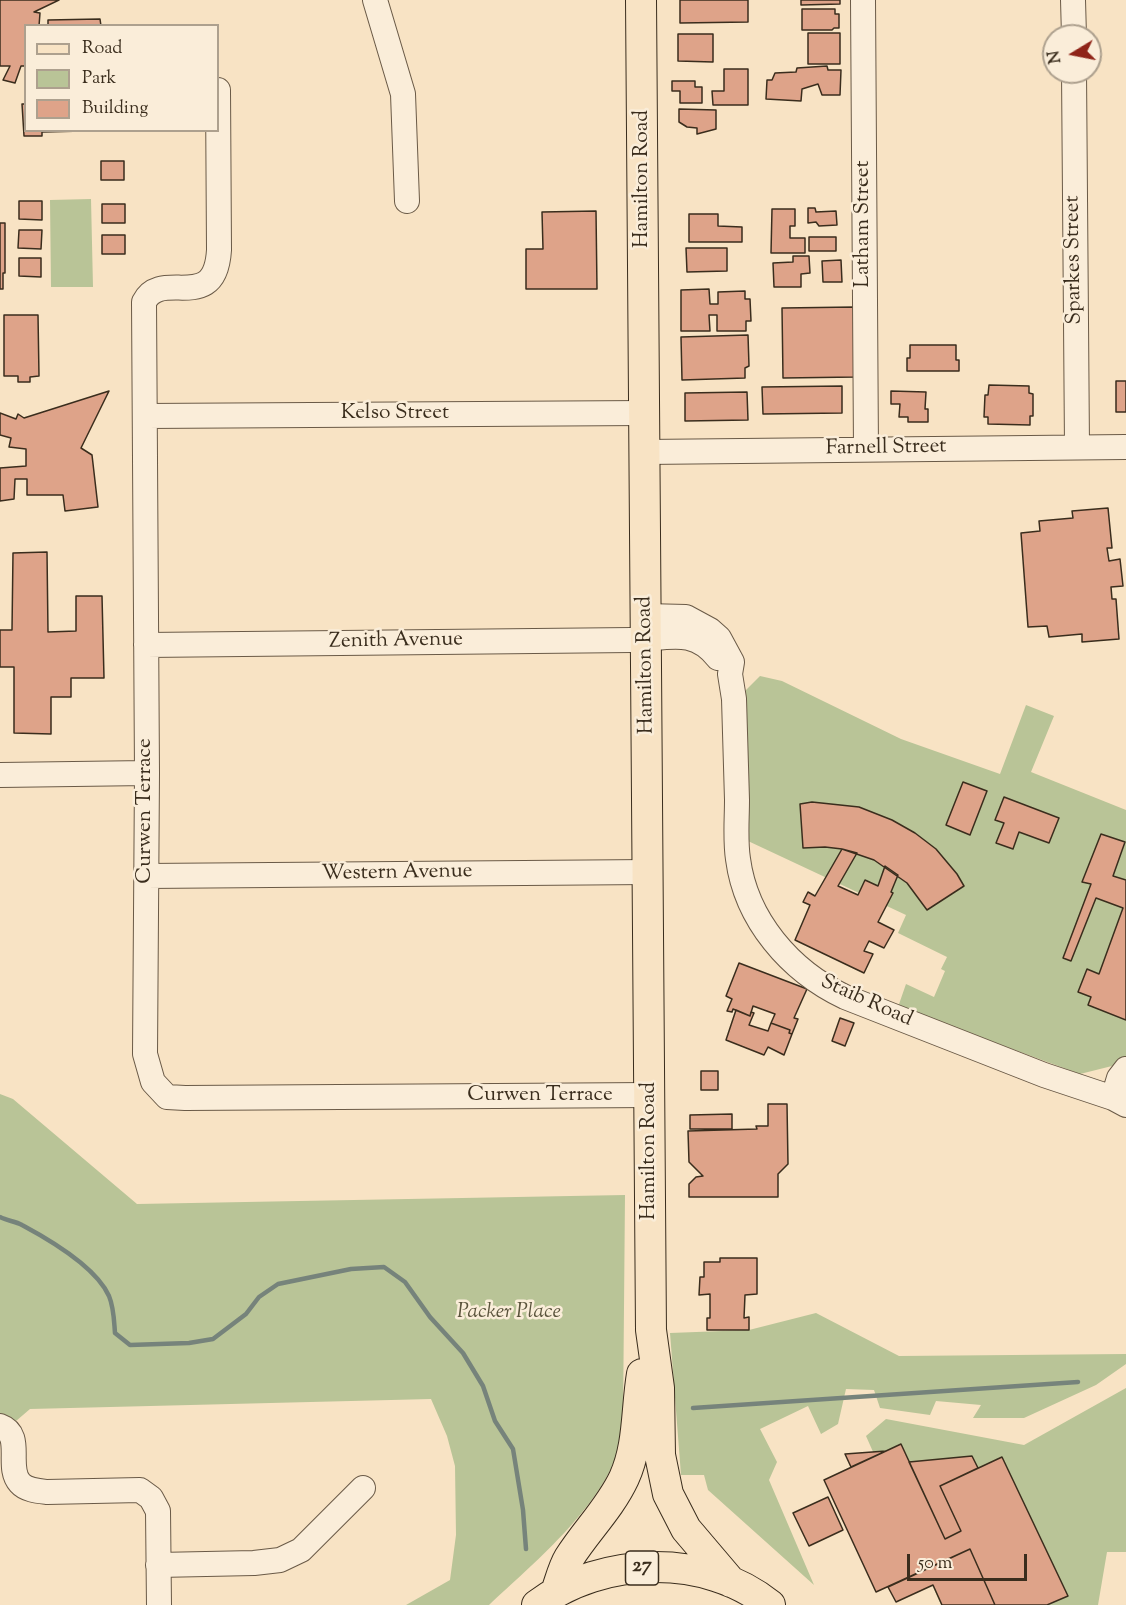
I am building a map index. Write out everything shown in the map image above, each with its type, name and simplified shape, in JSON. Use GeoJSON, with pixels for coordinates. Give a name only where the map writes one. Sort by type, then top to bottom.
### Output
{"type":"FeatureCollection","features":[{"type":"Feature","properties":{"kind":"main road","name":"Hamilton Road"},"geometry":{"type":"LineString","coordinates":[[641,0],[651,1330],[659,1388],[660,1455],[668,1494],[686,1529],[731,1582]]}},
{"type":"Feature","properties":{"kind":"main road","name":"Hamilton Road"},"geometry":{"type":"LineString","coordinates":[[547,1599],[568,1560],[610,1503],[623,1480],[632,1457],[640,1389],[651,1330]]}},
{"type":"Feature","properties":{"kind":"main road","name":"27"},"geometry":{"type":"LineString","coordinates":[[547,1599],[595,1576],[644,1568],[687,1570],[731,1582],[755,1593],[770,1605]]}},
{"type":"Feature","properties":{"kind":"street"},"geometry":{"type":"LineString","coordinates":[[375,0],[403,94],[407,201]]}},
{"type":"Feature","properties":{"kind":"street","name":"Latham Street"},"geometry":{"type":"LineString","coordinates":[[863,0],[866,449]]}},
{"type":"Feature","properties":{"kind":"street"},"geometry":{"type":"LineString","coordinates":[[1073,0],[1074,24]]}},
{"type":"Feature","properties":{"kind":"street","name":"Sparkes Street"},"geometry":{"type":"LineString","coordinates":[[1074,84],[1077,447]]}},
{"type":"Feature","properties":{"kind":"street","name":"Curwen Terrace"},"geometry":{"type":"LineString","coordinates":[[218,132],[219,250],[217,270],[199,286],[157,289],[148,296],[144,310],[147,772],[145,1054],[153,1082],[167,1097],[650,1095]]}},
{"type":"Feature","properties":{"kind":"street","name":"Kelso Street"},"geometry":{"type":"LineString","coordinates":[[146,416],[645,413]]}},
{"type":"Feature","properties":{"kind":"street","name":"Farnell Street"},"geometry":{"type":"LineString","coordinates":[[645,452],[1126,447]]}},
{"type":"Feature","properties":{"kind":"street","name":"Staib Road"},"geometry":{"type":"LineString","coordinates":[[646,628],[686,617],[710,630],[719,638],[732,662],[730,675],[734,699],[736,843],[741,876],[747,896],[761,924],[782,952],[822,985],[845,996],[1044,1075],[1119,1102]]}},
{"type":"Feature","properties":{"kind":"street","name":"Zenith Avenue"},"geometry":{"type":"LineString","coordinates":[[146,645],[646,628]]}},
{"type":"Feature","properties":{"kind":"street"},"geometry":{"type":"LineString","coordinates":[[0,775],[147,772]]}},
{"type":"Feature","properties":{"kind":"street","name":"Western Avenue"},"geometry":{"type":"LineString","coordinates":[[146,876],[649,872]]}},
{"type":"Feature","properties":{"kind":"street"},"geometry":{"type":"LineString","coordinates":[[1119,1102],[1119,1078],[1126,1069]]}},
{"type":"Feature","properties":{"kind":"street"},"geometry":{"type":"LineString","coordinates":[[0,1426],[14,1440],[15,1472],[20,1482],[32,1490],[47,1492],[140,1490],[152,1498],[158,1511],[159,1605]]}},
{"type":"Feature","properties":{"kind":"street"},"geometry":{"type":"LineString","coordinates":[[158,1565],[254,1563],[280,1560],[301,1550],[363,1488]]}},
{"type":"Feature","properties":{"kind":"green space"},"geometry":{"type":"Polygon","coordinates":[[[91,199],[93,287],[51,287],[50,200],[91,199]]]}},
{"type":"Feature","properties":{"kind":"green space"},"geometry":{"type":"Polygon","coordinates":[[[760,676],[782,681],[901,739],[1000,774],[1026,705],[1054,716],[1031,772],[1126,810],[1126,1058],[1120,1064],[1080,1074],[898,1007],[906,984],[934,997],[945,971],[941,969],[947,957],[898,933],[906,915],[748,841],[743,693],[760,676]]]}},
{"type":"Feature","properties":{"kind":"green space","name":"Packer Place"},"geometry":{"type":"Polygon","coordinates":[[[0,1094],[13,1099],[137,1204],[625,1195],[623,1419],[618,1451],[596,1493],[581,1514],[544,1554],[489,1605],[406,1605],[450,1580],[456,1535],[455,1466],[447,1436],[431,1399],[30,1409],[16,1421],[0,1414],[0,1094]]]}},
{"type":"Feature","properties":{"kind":"green space"},"geometry":{"type":"Polygon","coordinates":[[[816,1313],[899,1356],[1126,1354],[1126,1364],[1096,1385],[1024,1418],[973,1418],[981,1405],[936,1401],[930,1415],[880,1408],[874,1390],[846,1389],[838,1424],[821,1434],[808,1406],[760,1429],[777,1462],[769,1480],[814,1585],[708,1490],[704,1475],[681,1475],[670,1333],[749,1330],[816,1313]]]}},
{"type":"Feature","properties":{"kind":"green space"},"geometry":{"type":"Polygon","coordinates":[[[1126,1388],[1126,1552],[1107,1552],[1098,1605],[941,1605],[866,1436],[886,1419],[1024,1445],[1126,1388]]]}},
{"type":"Feature","properties":{"kind":"building"},"geometry":{"type":"Polygon","coordinates":[[[0,0],[59,0],[34,12],[40,13],[39,24],[24,24],[24,66],[21,66],[15,83],[3,80],[10,66],[0,66],[0,0]]]}},
{"type":"Feature","properties":{"kind":"building"},"geometry":{"type":"Polygon","coordinates":[[[680,0],[748,0],[748,22],[680,23],[680,0]]]}},
{"type":"Feature","properties":{"kind":"building"},"geometry":{"type":"Polygon","coordinates":[[[801,0],[840,0],[840,4],[801,5],[801,0]]]}},
{"type":"Feature","properties":{"kind":"building"},"geometry":{"type":"Polygon","coordinates":[[[802,9],[835,9],[835,14],[839,14],[839,28],[802,30],[802,9]]]}},
{"type":"Feature","properties":{"kind":"building"},"geometry":{"type":"Polygon","coordinates":[[[100,19],[101,24],[48,24],[48,20],[100,19]]]}},
{"type":"Feature","properties":{"kind":"building"},"geometry":{"type":"Polygon","coordinates":[[[808,33],[840,33],[840,64],[808,64],[808,33]]]}},
{"type":"Feature","properties":{"kind":"building"},"geometry":{"type":"Polygon","coordinates":[[[678,34],[713,34],[713,62],[678,61],[678,34]]]}},
{"type":"Feature","properties":{"kind":"building"},"geometry":{"type":"Polygon","coordinates":[[[827,66],[828,70],[841,70],[840,95],[822,95],[818,84],[802,89],[801,101],[766,99],[767,80],[772,80],[775,73],[796,72],[797,68],[827,66]]]}},
{"type":"Feature","properties":{"kind":"building"},"geometry":{"type":"Polygon","coordinates":[[[724,69],[748,69],[748,105],[713,105],[712,91],[724,91],[724,69]]]}},
{"type":"Feature","properties":{"kind":"building"},"geometry":{"type":"Polygon","coordinates":[[[672,81],[695,81],[695,87],[702,87],[702,103],[680,103],[680,91],[672,91],[672,81]]]}},
{"type":"Feature","properties":{"kind":"building"},"geometry":{"type":"Polygon","coordinates":[[[22,104],[24,104],[24,132],[42,132],[42,136],[24,136],[22,104]]]}},
{"type":"Feature","properties":{"kind":"building"},"geometry":{"type":"Polygon","coordinates":[[[679,109],[716,110],[716,129],[697,134],[697,128],[687,127],[679,122],[679,109]]]}},
{"type":"Feature","properties":{"kind":"building"},"geometry":{"type":"Polygon","coordinates":[[[101,161],[124,161],[124,180],[101,180],[101,161]]]}},
{"type":"Feature","properties":{"kind":"building"},"geometry":{"type":"Polygon","coordinates":[[[19,201],[42,201],[42,220],[19,219],[19,201]]]}},
{"type":"Feature","properties":{"kind":"building"},"geometry":{"type":"Polygon","coordinates":[[[102,204],[125,204],[125,223],[102,223],[102,204]]]}},
{"type":"Feature","properties":{"kind":"building"},"geometry":{"type":"Polygon","coordinates":[[[808,208],[815,208],[816,212],[836,211],[837,225],[819,226],[816,222],[808,223],[808,208]]]}},
{"type":"Feature","properties":{"kind":"building"},"geometry":{"type":"Polygon","coordinates":[[[772,209],[795,209],[795,226],[790,226],[790,238],[805,238],[805,253],[771,253],[772,209]]]}},
{"type":"Feature","properties":{"kind":"building"},"geometry":{"type":"Polygon","coordinates":[[[596,211],[597,289],[526,289],[526,249],[543,249],[542,212],[596,211]]]}},
{"type":"Feature","properties":{"kind":"building"},"geometry":{"type":"Polygon","coordinates":[[[689,214],[718,214],[718,226],[742,227],[742,242],[689,242],[689,214]]]}},
{"type":"Feature","properties":{"kind":"building"},"geometry":{"type":"Polygon","coordinates":[[[0,223],[5,223],[3,289],[0,289],[0,223]]]}},
{"type":"Feature","properties":{"kind":"building"},"geometry":{"type":"Polygon","coordinates":[[[19,230],[42,230],[41,249],[18,248],[19,230]]]}},
{"type":"Feature","properties":{"kind":"building"},"geometry":{"type":"Polygon","coordinates":[[[102,235],[125,235],[125,254],[102,254],[102,235]]]}},
{"type":"Feature","properties":{"kind":"building"},"geometry":{"type":"Polygon","coordinates":[[[809,237],[836,237],[836,251],[809,251],[809,237]]]}},
{"type":"Feature","properties":{"kind":"building"},"geometry":{"type":"Polygon","coordinates":[[[686,248],[727,248],[727,271],[687,272],[686,248]]]}},
{"type":"Feature","properties":{"kind":"building"},"geometry":{"type":"Polygon","coordinates":[[[793,256],[809,256],[810,273],[801,274],[801,287],[774,287],[773,263],[793,262],[793,256]]]}},
{"type":"Feature","properties":{"kind":"building"},"geometry":{"type":"Polygon","coordinates":[[[19,258],[41,258],[41,277],[19,276],[19,258]]]}},
{"type":"Feature","properties":{"kind":"building"},"geometry":{"type":"Polygon","coordinates":[[[841,260],[842,282],[823,282],[822,261],[841,260]]]}},
{"type":"Feature","properties":{"kind":"building"},"geometry":{"type":"Polygon","coordinates":[[[709,289],[710,304],[718,304],[718,292],[745,291],[745,299],[750,299],[751,321],[746,321],[746,331],[717,331],[717,315],[709,315],[710,331],[681,331],[681,290],[709,289]]]}},
{"type":"Feature","properties":{"kind":"building"},"geometry":{"type":"Polygon","coordinates":[[[855,307],[856,377],[783,378],[782,308],[855,307]]]}},
{"type":"Feature","properties":{"kind":"building"},"geometry":{"type":"Polygon","coordinates":[[[4,315],[38,315],[39,376],[30,377],[30,382],[18,382],[18,376],[4,376],[4,315]]]}},
{"type":"Feature","properties":{"kind":"building"},"geometry":{"type":"Polygon","coordinates":[[[748,335],[749,366],[745,368],[745,378],[682,380],[681,337],[748,335]]]}},
{"type":"Feature","properties":{"kind":"building"},"geometry":{"type":"Polygon","coordinates":[[[910,345],[956,345],[959,371],[907,371],[910,345]]]}},
{"type":"Feature","properties":{"kind":"building"},"geometry":{"type":"Polygon","coordinates":[[[1116,381],[1126,381],[1126,412],[1116,412],[1116,381]]]}},
{"type":"Feature","properties":{"kind":"building"},"geometry":{"type":"Polygon","coordinates":[[[989,385],[1029,386],[1029,393],[1033,394],[1033,416],[1030,416],[1030,425],[988,424],[988,417],[984,417],[985,395],[988,395],[989,385]]]}},
{"type":"Feature","properties":{"kind":"building"},"geometry":{"type":"Polygon","coordinates":[[[842,386],[842,413],[763,414],[762,387],[842,386]]]}},
{"type":"Feature","properties":{"kind":"building"},"geometry":{"type":"Polygon","coordinates":[[[109,391],[81,448],[92,455],[98,507],[65,511],[63,495],[27,495],[27,479],[15,479],[14,499],[0,501],[0,468],[26,466],[26,449],[9,447],[11,438],[0,435],[0,413],[16,419],[18,414],[24,418],[109,391]]]}},
{"type":"Feature","properties":{"kind":"building"},"geometry":{"type":"Polygon","coordinates":[[[891,391],[926,392],[925,409],[928,409],[928,422],[908,422],[908,417],[899,417],[900,404],[891,404],[891,391]]]}},
{"type":"Feature","properties":{"kind":"building"},"geometry":{"type":"Polygon","coordinates":[[[747,392],[748,420],[685,421],[685,393],[747,392]]]}},
{"type":"Feature","properties":{"kind":"building"},"geometry":{"type":"Polygon","coordinates":[[[1108,508],[1112,548],[1107,548],[1109,561],[1120,559],[1123,586],[1111,587],[1112,599],[1116,599],[1119,639],[1082,642],[1082,634],[1049,637],[1047,626],[1028,627],[1021,533],[1040,531],[1039,521],[1073,518],[1072,511],[1108,508]]]}},
{"type":"Feature","properties":{"kind":"building"},"geometry":{"type":"Polygon","coordinates":[[[47,552],[48,632],[76,631],[76,596],[102,596],[104,678],[71,678],[71,697],[51,697],[51,734],[14,733],[14,667],[0,667],[0,630],[12,630],[13,553],[47,552]]]}},
{"type":"Feature","properties":{"kind":"building"},"geometry":{"type":"Polygon","coordinates":[[[963,782],[987,791],[970,835],[946,825],[963,782]]]}},
{"type":"Feature","properties":{"kind":"building"},"geometry":{"type":"Polygon","coordinates":[[[1004,797],[1059,818],[1049,843],[1019,832],[1013,849],[996,843],[1004,823],[995,820],[1004,797]]]}},
{"type":"Feature","properties":{"kind":"building"},"geometry":{"type":"Polygon","coordinates":[[[812,802],[859,807],[892,820],[915,833],[936,849],[964,886],[927,910],[907,883],[874,860],[842,849],[803,848],[800,804],[812,802]]]}},
{"type":"Feature","properties":{"kind":"building"},"geometry":{"type":"Polygon","coordinates":[[[1101,834],[1125,842],[1113,876],[1126,880],[1126,1020],[1088,1005],[1091,997],[1078,992],[1087,969],[1099,974],[1123,908],[1096,898],[1071,961],[1063,958],[1091,884],[1082,882],[1101,834]]]}},
{"type":"Feature","properties":{"kind":"building"},"geometry":{"type":"Polygon","coordinates":[[[842,849],[857,853],[838,886],[858,895],[865,880],[878,886],[885,866],[898,875],[891,892],[893,893],[878,922],[894,930],[884,948],[869,941],[864,951],[873,954],[864,973],[795,940],[810,905],[803,902],[808,892],[815,896],[842,849]]]}},
{"type":"Feature","properties":{"kind":"building"},"geometry":{"type":"Polygon","coordinates":[[[739,963],[807,989],[794,1018],[798,1019],[792,1034],[789,1033],[790,1030],[771,1023],[775,1014],[753,1006],[750,1016],[733,1009],[732,1012],[727,1011],[732,999],[726,996],[739,963]]]}},
{"type":"Feature","properties":{"kind":"building"},"geometry":{"type":"Polygon","coordinates":[[[736,1010],[750,1016],[751,1012],[754,1013],[749,1025],[768,1031],[771,1023],[790,1030],[789,1033],[792,1034],[784,1055],[768,1047],[764,1055],[726,1040],[736,1010]]]}},
{"type":"Feature","properties":{"kind":"building"},"geometry":{"type":"Polygon","coordinates":[[[840,1018],[854,1023],[845,1046],[832,1041],[840,1018]]]}},
{"type":"Feature","properties":{"kind":"building"},"geometry":{"type":"Polygon","coordinates":[[[701,1071],[718,1071],[718,1090],[701,1090],[701,1071]]]}},
{"type":"Feature","properties":{"kind":"building"},"geometry":{"type":"Polygon","coordinates":[[[768,1104],[787,1104],[788,1164],[778,1174],[778,1197],[689,1197],[689,1184],[696,1177],[703,1176],[689,1162],[688,1131],[757,1129],[756,1126],[768,1126],[768,1104]]]}},
{"type":"Feature","properties":{"kind":"building"},"geometry":{"type":"Polygon","coordinates":[[[732,1114],[732,1129],[690,1129],[690,1115],[732,1114]]]}},
{"type":"Feature","properties":{"kind":"building"},"geometry":{"type":"Polygon","coordinates":[[[720,1258],[757,1258],[757,1294],[745,1295],[744,1318],[749,1317],[749,1330],[707,1330],[707,1318],[710,1318],[710,1294],[699,1295],[700,1277],[704,1277],[704,1262],[720,1262],[720,1258]]]}},
{"type":"Feature","properties":{"kind":"building"},"geometry":{"type":"Polygon","coordinates":[[[901,1444],[945,1539],[961,1531],[940,1486],[1002,1457],[1068,1596],[1047,1605],[995,1605],[970,1549],[876,1592],[824,1480],[901,1444]]]}},
{"type":"Feature","properties":{"kind":"building"},"geometry":{"type":"Polygon","coordinates":[[[886,1451],[851,1467],[845,1454],[886,1451]]]}},
{"type":"Feature","properties":{"kind":"building"},"geometry":{"type":"Polygon","coordinates":[[[972,1456],[978,1468],[940,1486],[961,1531],[945,1539],[909,1462],[972,1456]]]}},
{"type":"Feature","properties":{"kind":"building"},"geometry":{"type":"Polygon","coordinates":[[[828,1497],[843,1530],[809,1546],[793,1513],[828,1497]]]}},
{"type":"Feature","properties":{"kind":"building"},"geometry":{"type":"Polygon","coordinates":[[[970,1549],[995,1605],[942,1605],[933,1585],[896,1602],[888,1587],[970,1549]]]}},
{"type":"Feature","properties":{"kind":"waterway"},"geometry":{"type":"LineString","coordinates":[[0,1217],[46,1238],[94,1275],[103,1285],[111,1301],[115,1333],[130,1345],[189,1343],[213,1339],[246,1314],[259,1297],[278,1284],[351,1269],[384,1267],[405,1282],[430,1317],[463,1353],[483,1386],[495,1421],[513,1449],[523,1510],[526,1549]]}},
{"type":"Feature","properties":{"kind":"waterway"},"geometry":{"type":"LineString","coordinates":[[693,1408],[1078,1382]]}}]}
